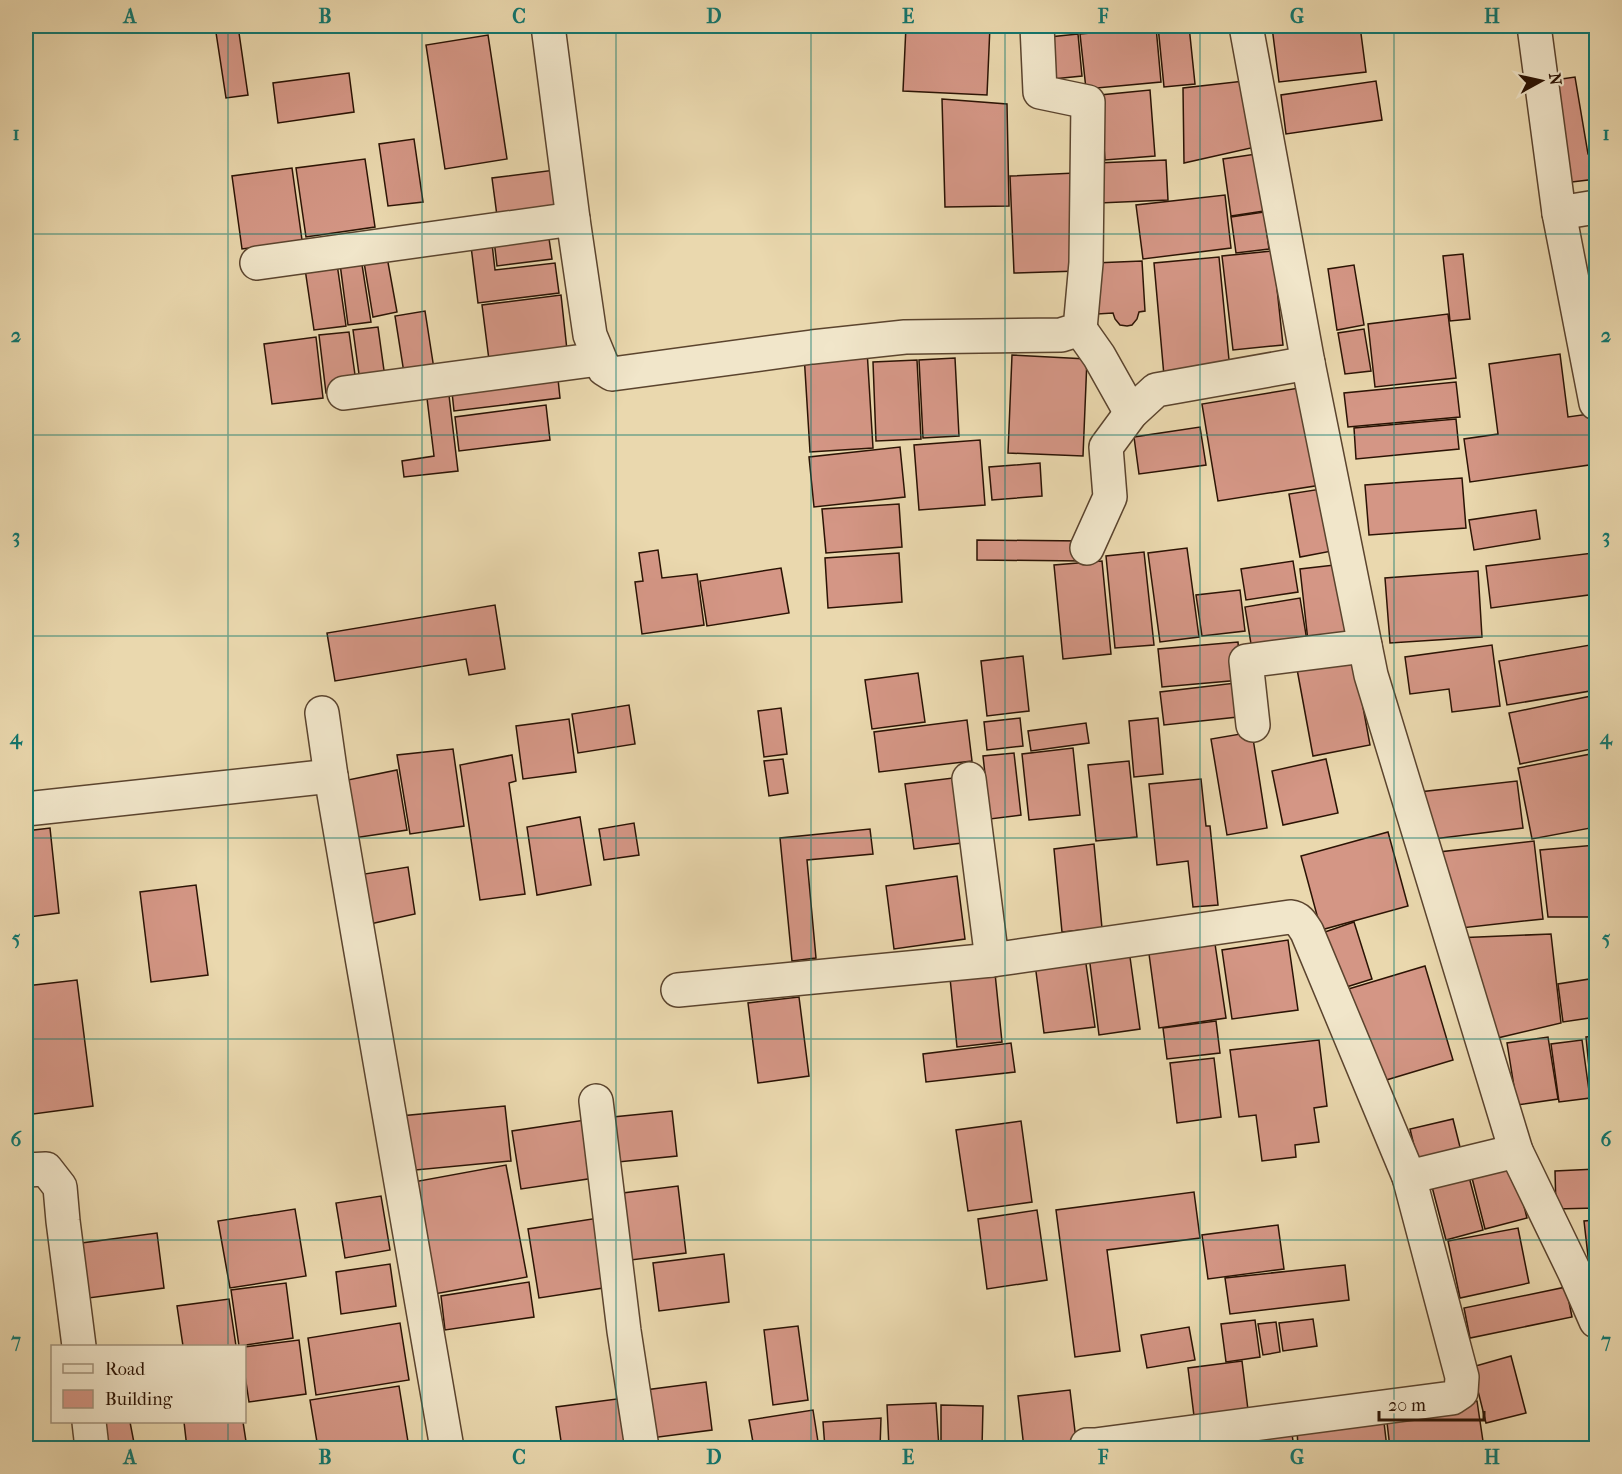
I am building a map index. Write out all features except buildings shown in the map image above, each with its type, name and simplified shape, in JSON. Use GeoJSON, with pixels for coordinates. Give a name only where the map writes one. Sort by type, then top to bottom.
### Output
{"type":"FeatureCollection","features":[{"type":"Feature","properties":{"kind":"street"},"geometry":{"type":"LineString","coordinates":[[548,26],[590,335],[604,369],[612,374],[905,337],[1061,335],[1080,329]]}},
{"type":"Feature","properties":{"kind":"street"},"geometry":{"type":"LineString","coordinates":[[1037,26],[1040,92],[1088,102],[1086,263],[1080,329],[1099,356],[1131,413]]}},
{"type":"Feature","properties":{"kind":"street"},"geometry":{"type":"LineString","coordinates":[[1246,26],[1308,363],[1371,675],[1516,1151],[1586,1272],[1596,1321]]}},
{"type":"Feature","properties":{"kind":"street"},"geometry":{"type":"LineString","coordinates":[[1534,26],[1559,213],[1596,403]]}},
{"type":"Feature","properties":{"kind":"street"},"geometry":{"type":"LineString","coordinates":[[1559,213],[1596,207]]}},
{"type":"Feature","properties":{"kind":"street"},"geometry":{"type":"LineString","coordinates":[[257,263],[573,219]]}},
{"type":"Feature","properties":{"kind":"street"},"geometry":{"type":"LineString","coordinates":[[344,393],[599,359]]}},
{"type":"Feature","properties":{"kind":"street"},"geometry":{"type":"LineString","coordinates":[[1087,548],[1110,497],[1106,447],[1131,413],[1156,390],[1308,363]]}},
{"type":"Feature","properties":{"kind":"street"},"geometry":{"type":"LineString","coordinates":[[1254,725],[1246,661],[1365,646]]}},
{"type":"Feature","properties":{"kind":"street"},"geometry":{"type":"LineString","coordinates":[[322,712],[331,776],[447,1449]]}},
{"type":"Feature","properties":{"kind":"street"},"geometry":{"type":"LineString","coordinates":[[26,809],[331,776]]}},
{"type":"Feature","properties":{"kind":"street"},"geometry":{"type":"LineString","coordinates":[[969,779],[992,960]]}},
{"type":"Feature","properties":{"kind":"street"},"geometry":{"type":"LineString","coordinates":[[678,990],[992,960],[1290,917],[1296,918],[1307,932],[1409,1177],[1462,1377],[1461,1392],[1452,1398],[1087,1445]]}},
{"type":"Feature","properties":{"kind":"street"},"geometry":{"type":"LineString","coordinates":[[596,1101],[624,1331],[642,1449]]}},
{"type":"Feature","properties":{"kind":"street"},"geometry":{"type":"LineString","coordinates":[[1409,1177],[1516,1151]]}},
{"type":"Feature","properties":{"kind":"street"},"geometry":{"type":"LineString","coordinates":[[26,1170],[46,1168],[60,1187],[79,1345]]}},
{"type":"Feature","properties":{"kind":"street"},"geometry":{"type":"LineString","coordinates":[[89,1423],[92,1449]]}}]}
